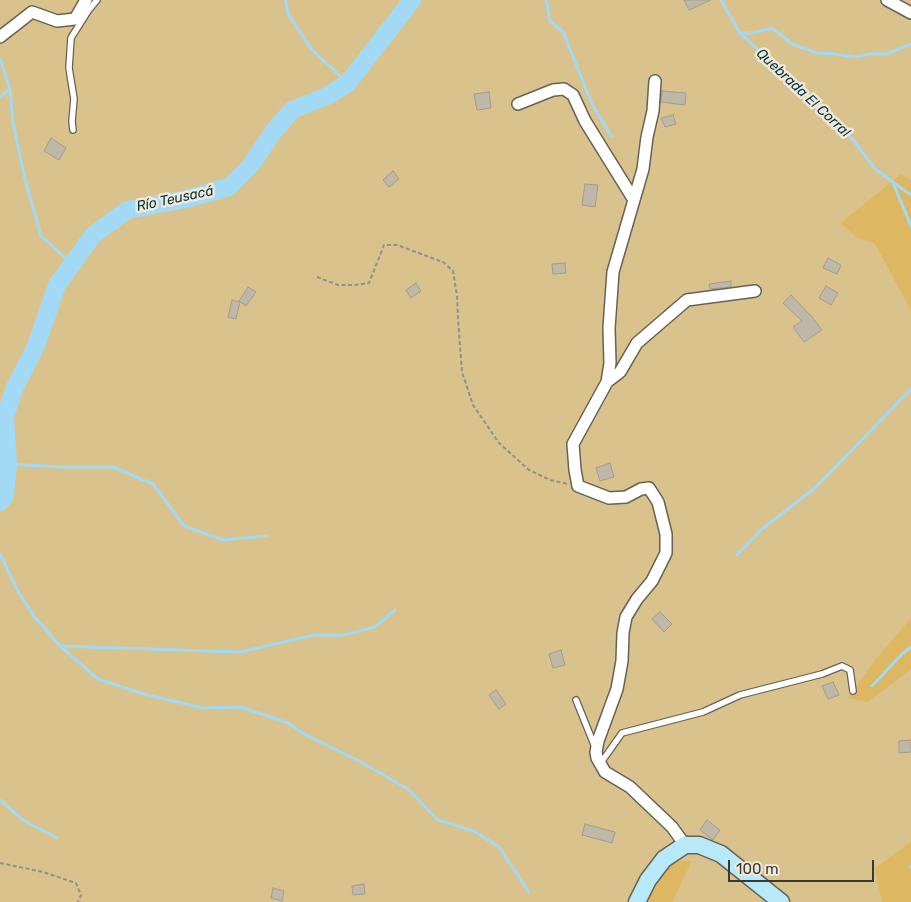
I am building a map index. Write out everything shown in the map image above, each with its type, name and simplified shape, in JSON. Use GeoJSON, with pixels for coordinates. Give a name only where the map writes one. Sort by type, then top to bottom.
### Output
{"type":"FeatureCollection","features":[{"type":"Feature","properties":{"kind":"street"},"geometry":{"type":"LineString","coordinates":[[0,37],[32,12],[56,21],[75,19],[86,0]]}},
{"type":"Feature","properties":{"kind":"street"},"geometry":{"type":"LineString","coordinates":[[887,0],[911,13]]}},
{"type":"Feature","properties":{"kind":"street"},"geometry":{"type":"LineString","coordinates":[[655,81],[653,111],[643,169],[614,272],[609,328],[610,363],[607,382],[574,444],[575,470],[578,486],[609,498],[626,497],[642,489],[649,488],[658,502],[666,534],[666,552],[652,581],[626,616],[622,661],[617,689],[598,741],[596,752],[597,758],[605,772],[630,787],[672,827],[685,846]]}},
{"type":"Feature","properties":{"kind":"street"},"geometry":{"type":"LineString","coordinates":[[518,104],[553,90],[564,89],[573,95],[585,121],[634,200]]}},
{"type":"Feature","properties":{"kind":"street"},"geometry":{"type":"LineString","coordinates":[[607,382],[620,372],[638,343],[687,300],[755,291]]}},
{"type":"Feature","properties":{"kind":"street"},"geometry":{"type":"LineString","coordinates":[[637,902],[648,880],[664,859],[685,846],[699,845],[721,854],[781,902]]}},
{"type":"Feature","properties":{"kind":"lane"},"geometry":{"type":"LineString","coordinates":[[73,130],[74,99],[68,68],[71,38],[88,10],[97,0]]}},
{"type":"Feature","properties":{"kind":"lane"},"geometry":{"type":"LineString","coordinates":[[600,764],[622,733],[702,712],[740,695],[822,674],[842,666],[850,670],[853,691]]}},
{"type":"Feature","properties":{"kind":"lane"},"geometry":{"type":"LineString","coordinates":[[576,700],[596,752]]}},
{"type":"Feature","properties":{"kind":"path"},"geometry":{"type":"LineString","coordinates":[[317,277],[338,285],[369,283],[384,245],[397,245],[443,262],[452,271],[457,296],[462,372],[473,405],[499,443],[529,470],[550,480],[578,486]]}},
{"type":"Feature","properties":{"kind":"path"},"geometry":{"type":"LineString","coordinates":[[0,863],[43,872],[76,883],[81,895],[78,902]]}},
{"type":"Feature","properties":{"kind":"shaded area"},"geometry":{"type":"Polygon","coordinates":[[[0,0],[911,0],[911,902],[0,902],[0,0]]]}},
{"type":"Feature","properties":{"kind":"shaded area"},"geometry":{"type":"Polygon","coordinates":[[[901,174],[911,180],[911,310],[875,244],[856,237],[841,223],[901,174]]]}},
{"type":"Feature","properties":{"kind":"shaded area"},"geometry":{"type":"Polygon","coordinates":[[[911,618],[911,669],[868,702],[848,698],[876,659],[911,618]]]}},
{"type":"Feature","properties":{"kind":"shaded area"},"geometry":{"type":"Polygon","coordinates":[[[911,842],[911,902],[882,902],[875,868],[911,842]]]}},
{"type":"Feature","properties":{"kind":"shaded area"},"geometry":{"type":"Polygon","coordinates":[[[676,861],[692,861],[672,902],[645,902],[663,873],[676,861]]]}},
{"type":"Feature","properties":{"kind":"building"},"geometry":{"type":"Polygon","coordinates":[[[684,0],[711,0],[689,10],[684,0]]]}},
{"type":"Feature","properties":{"kind":"building"},"geometry":{"type":"Polygon","coordinates":[[[662,91],[686,93],[685,105],[661,102],[662,91]]]}},
{"type":"Feature","properties":{"kind":"building"},"geometry":{"type":"Polygon","coordinates":[[[489,92],[491,108],[477,110],[474,94],[489,92]]]}},
{"type":"Feature","properties":{"kind":"building"},"geometry":{"type":"Polygon","coordinates":[[[673,115],[676,124],[665,127],[661,118],[673,115]]]}},
{"type":"Feature","properties":{"kind":"building"},"geometry":{"type":"Polygon","coordinates":[[[51,138],[66,148],[59,160],[44,151],[51,138]]]}},
{"type":"Feature","properties":{"kind":"building"},"geometry":{"type":"Polygon","coordinates":[[[393,171],[399,179],[389,187],[383,180],[393,171]]]}},
{"type":"Feature","properties":{"kind":"building"},"geometry":{"type":"Polygon","coordinates":[[[585,184],[598,185],[595,207],[582,205],[585,184]]]}},
{"type":"Feature","properties":{"kind":"building"},"geometry":{"type":"Polygon","coordinates":[[[828,258],[841,265],[837,274],[823,268],[828,258]]]}},
{"type":"Feature","properties":{"kind":"building"},"geometry":{"type":"Polygon","coordinates":[[[565,263],[566,273],[553,274],[552,264],[565,263]]]}},
{"type":"Feature","properties":{"kind":"building"},"geometry":{"type":"Polygon","coordinates":[[[731,281],[731,287],[710,289],[709,284],[731,281]]]}},
{"type":"Feature","properties":{"kind":"building"},"geometry":{"type":"Polygon","coordinates":[[[416,283],[421,291],[411,298],[406,290],[416,283]]]}},
{"type":"Feature","properties":{"kind":"building"},"geometry":{"type":"Polygon","coordinates":[[[826,286],[838,293],[831,305],[819,298],[826,286]]]}},
{"type":"Feature","properties":{"kind":"building"},"geometry":{"type":"Polygon","coordinates":[[[248,287],[256,292],[246,306],[239,301],[248,287]]]}},
{"type":"Feature","properties":{"kind":"building"},"geometry":{"type":"Polygon","coordinates":[[[791,295],[822,330],[804,342],[793,327],[802,321],[783,303],[791,295]]]}},
{"type":"Feature","properties":{"kind":"building"},"geometry":{"type":"Polygon","coordinates":[[[232,300],[240,302],[236,319],[228,317],[232,300]]]}},
{"type":"Feature","properties":{"kind":"building"},"geometry":{"type":"Polygon","coordinates":[[[610,463],[614,477],[600,481],[596,468],[610,463]]]}},
{"type":"Feature","properties":{"kind":"building"},"geometry":{"type":"Polygon","coordinates":[[[660,612],[672,624],[664,632],[652,619],[660,612]]]}},
{"type":"Feature","properties":{"kind":"building"},"geometry":{"type":"Polygon","coordinates":[[[561,650],[565,665],[553,668],[549,654],[561,650]]]}},
{"type":"Feature","properties":{"kind":"building"},"geometry":{"type":"Polygon","coordinates":[[[833,682],[839,695],[828,699],[822,686],[833,682]]]}},
{"type":"Feature","properties":{"kind":"building"},"geometry":{"type":"Polygon","coordinates":[[[496,690],[506,704],[499,709],[489,695],[496,690]]]}},
{"type":"Feature","properties":{"kind":"building"},"geometry":{"type":"Polygon","coordinates":[[[911,740],[911,752],[899,753],[899,741],[911,740]]]}},
{"type":"Feature","properties":{"kind":"building"},"geometry":{"type":"Polygon","coordinates":[[[707,820],[720,830],[713,840],[700,830],[707,820]]]}},
{"type":"Feature","properties":{"kind":"building"},"geometry":{"type":"Polygon","coordinates":[[[585,824],[615,832],[612,843],[582,835],[585,824]]]}},
{"type":"Feature","properties":{"kind":"building"},"geometry":{"type":"Polygon","coordinates":[[[364,884],[365,894],[353,895],[352,886],[364,884]]]}},
{"type":"Feature","properties":{"kind":"building"},"geometry":{"type":"Polygon","coordinates":[[[273,888],[284,891],[282,901],[271,898],[273,888]]]}},
{"type":"Feature","properties":{"kind":"waterway"},"geometry":{"type":"LineString","coordinates":[[286,0],[288,14],[312,50],[348,83]]}},
{"type":"Feature","properties":{"kind":"waterway","name":"Río Teusacá"},"geometry":{"type":"LineString","coordinates":[[0,502],[5,496],[8,464],[5,416],[15,387],[36,346],[57,285],[93,235],[127,210],[186,199],[229,187],[251,165],[273,132],[292,110],[327,96],[348,83],[412,0]]}},
{"type":"Feature","properties":{"kind":"waterway"},"geometry":{"type":"LineString","coordinates":[[546,0],[550,21],[563,32],[592,104],[611,136]]}},
{"type":"Feature","properties":{"kind":"waterway","name":"Quebrada El Corral"},"geometry":{"type":"LineString","coordinates":[[721,0],[739,32],[854,141],[875,169],[911,195]]}},
{"type":"Feature","properties":{"kind":"waterway"},"geometry":{"type":"LineString","coordinates":[[739,33],[753,33],[771,28],[792,44],[817,53],[854,57],[886,54],[911,44]]}},
{"type":"Feature","properties":{"kind":"waterway"},"geometry":{"type":"LineString","coordinates":[[0,59],[10,89],[13,123],[25,179],[41,236],[71,263]]}},
{"type":"Feature","properties":{"kind":"waterway"},"geometry":{"type":"LineString","coordinates":[[0,97],[10,89]]}},
{"type":"Feature","properties":{"kind":"waterway"},"geometry":{"type":"LineString","coordinates":[[893,183],[911,226]]}},
{"type":"Feature","properties":{"kind":"waterway"},"geometry":{"type":"LineString","coordinates":[[737,555],[762,529],[815,488],[911,389]]}},
{"type":"Feature","properties":{"kind":"waterway"},"geometry":{"type":"LineString","coordinates":[[8,464],[113,467],[153,484],[184,526],[223,540],[266,536]]}},
{"type":"Feature","properties":{"kind":"waterway"},"geometry":{"type":"LineString","coordinates":[[0,554],[16,588],[34,616],[60,646],[98,679],[143,694],[203,708],[241,707],[288,723],[302,733],[359,761],[408,789],[438,820],[474,831],[499,847],[529,892]]}},
{"type":"Feature","properties":{"kind":"waterway"},"geometry":{"type":"LineString","coordinates":[[60,646],[240,652],[314,635],[343,635],[375,627],[395,610]]}},
{"type":"Feature","properties":{"kind":"waterway"},"geometry":{"type":"LineString","coordinates":[[872,686],[911,647]]}},
{"type":"Feature","properties":{"kind":"waterway"},"geometry":{"type":"LineString","coordinates":[[0,800],[23,820],[57,838]]}}]}
